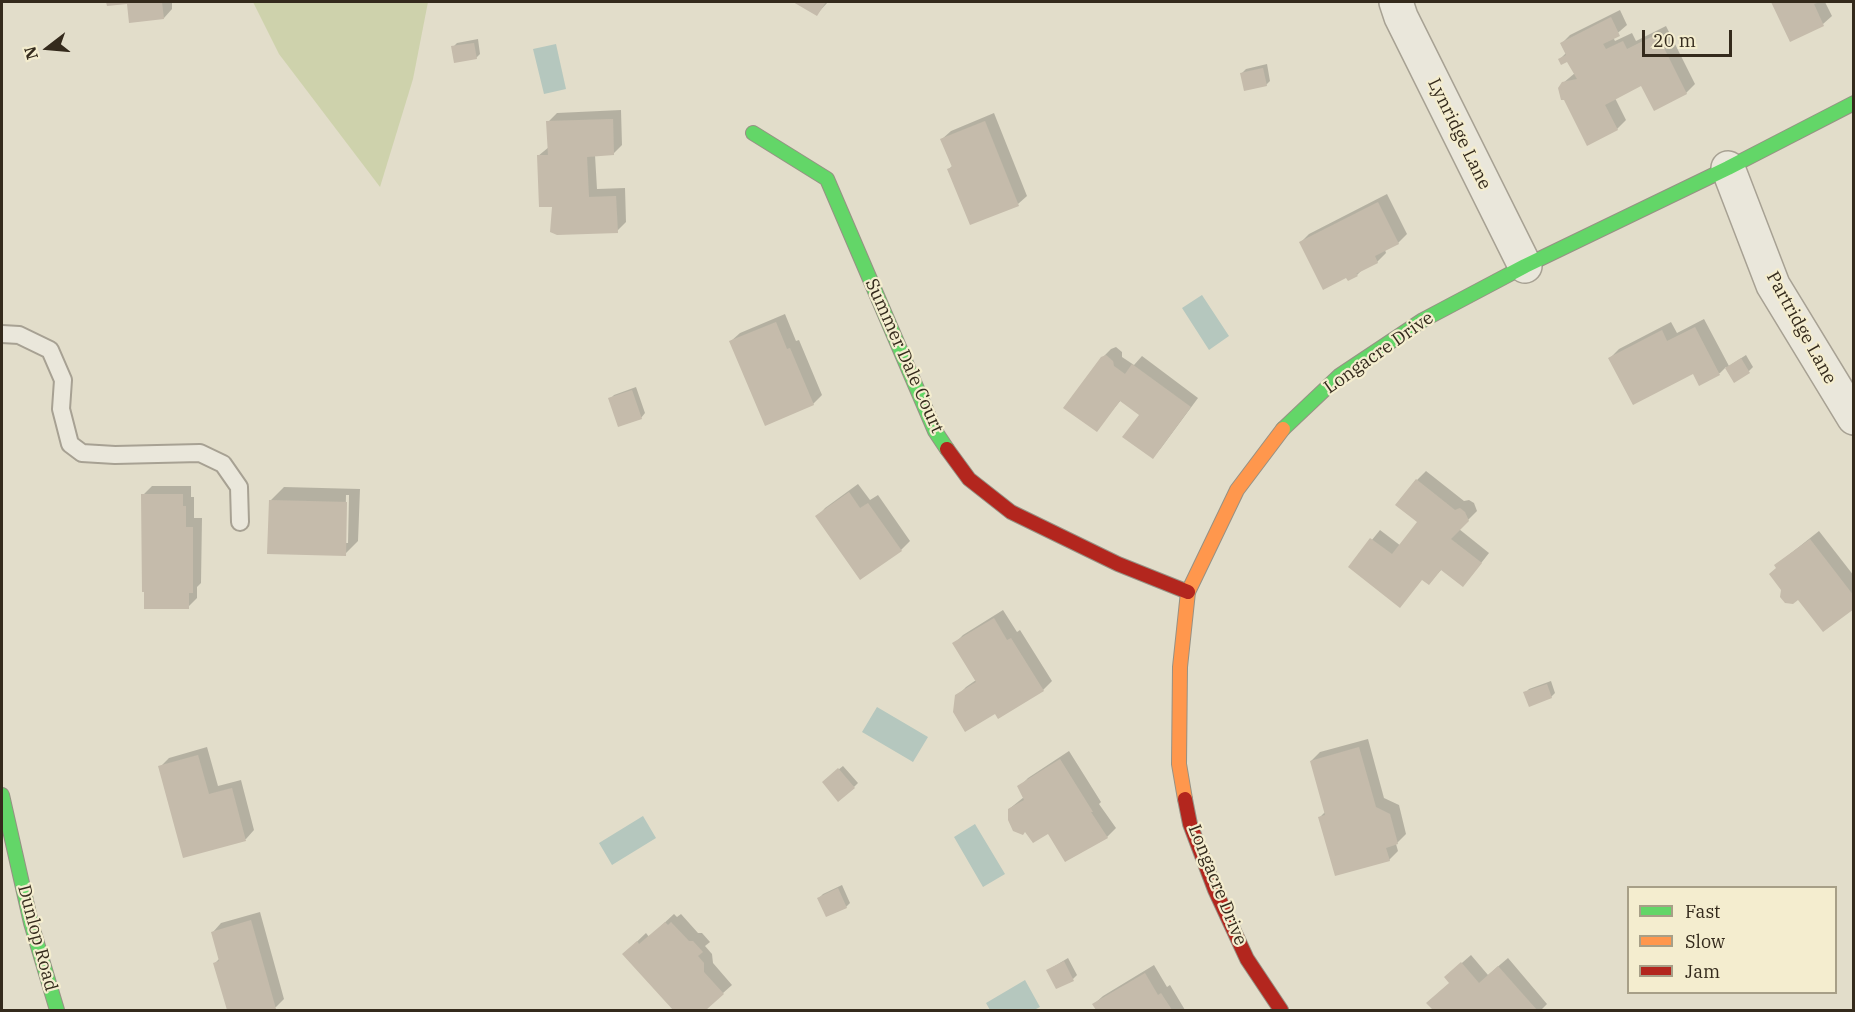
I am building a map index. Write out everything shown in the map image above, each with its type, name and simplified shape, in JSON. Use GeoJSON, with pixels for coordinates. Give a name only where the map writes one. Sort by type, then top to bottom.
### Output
{"type":"FeatureCollection","features":[{"type":"Feature","properties":{"kind":"street","name":"Lynridge Lane"},"geometry":{"type":"LineString","coordinates":[[1396,2],[1401,17],[1525,266]]}},
{"type":"Feature","properties":{"kind":"street","name":"Longacre Drive"},"geometry":{"type":"LineString","coordinates":[[1281,1011],[1248,959],[1215,890],[1191,824],[1179,764],[1180,667],[1188,592],[1237,490],[1283,429],[1339,376],[1423,320],[1525,266],[1728,168],[1854,103]]}},
{"type":"Feature","properties":{"kind":"street","name":"Summer Dale Court"},"geometry":{"type":"LineString","coordinates":[[753,133],[827,179],[935,431],[969,479],[1011,512],[1118,564],[1188,592]]}},
{"type":"Feature","properties":{"kind":"street","name":"Partridge Lane"},"geometry":{"type":"LineString","coordinates":[[1728,168],[1773,285],[1854,418]]}},
{"type":"Feature","properties":{"kind":"street","name":"Dunlop Road"},"geometry":{"type":"LineString","coordinates":[[2,795],[31,923],[57,1011]]}},
{"type":"Feature","properties":{"kind":"lane"},"geometry":{"type":"LineString","coordinates":[[2,334],[20,335],[50,350],[63,380],[61,409],[70,444],[82,453],[115,455],[200,453],[223,464],[238,487],[240,522]]}},
{"type":"Feature","properties":{"kind":"green space"},"geometry":{"type":"Polygon","coordinates":[[[253,2],[428,2],[413,79],[380,187],[279,54],[253,2]]]}},
{"type":"Feature","properties":{"kind":"shaded area"},"geometry":{"type":"Polygon","coordinates":[[[556,44],[566,89],[544,94],[533,49],[556,44]]]}},
{"type":"Feature","properties":{"kind":"shaded area"},"geometry":{"type":"Polygon","coordinates":[[[1202,295],[1229,336],[1209,350],[1182,308],[1202,295]]]}},
{"type":"Feature","properties":{"kind":"shaded area"},"geometry":{"type":"Polygon","coordinates":[[[877,707],[928,737],[913,762],[862,732],[877,707]]]}},
{"type":"Feature","properties":{"kind":"shaded area"},"geometry":{"type":"Polygon","coordinates":[[[643,816],[656,838],[612,865],[599,843],[643,816]]]}},
{"type":"Feature","properties":{"kind":"shaded area"},"geometry":{"type":"Polygon","coordinates":[[[975,824],[1005,874],[983,887],[954,837],[975,824]]]}},
{"type":"Feature","properties":{"kind":"shaded area"},"geometry":{"type":"Polygon","coordinates":[[[1025,980],[1040,1007],[1034,1010],[990,1010],[986,1003],[1025,980]]]}},
{"type":"Feature","properties":{"kind":"building"},"geometry":{"type":"Polygon","coordinates":[[[106,2],[162,2],[164,19],[129,23],[127,4],[107,6],[106,2]]]}},
{"type":"Feature","properties":{"kind":"building"},"geometry":{"type":"Polygon","coordinates":[[[793,2],[826,2],[817,16],[793,2]]]}},
{"type":"Feature","properties":{"kind":"building"},"geometry":{"type":"Polygon","coordinates":[[[1771,2],[1820,2],[1814,4],[1824,26],[1790,42],[1771,2]]]}},
{"type":"Feature","properties":{"kind":"building"},"geometry":{"type":"Polygon","coordinates":[[[1611,17],[1620,36],[1603,44],[1606,49],[1623,41],[1627,49],[1657,34],[1687,94],[1654,111],[1641,86],[1605,105],[1618,130],[1587,146],[1564,100],[1561,100],[1558,88],[1562,82],[1577,79],[1567,62],[1561,65],[1558,59],[1566,55],[1560,43],[1611,17]]]}},
{"type":"Feature","properties":{"kind":"building"},"geometry":{"type":"Polygon","coordinates":[[[474,43],[477,59],[454,63],[451,46],[474,43]]]}},
{"type":"Feature","properties":{"kind":"building"},"geometry":{"type":"Polygon","coordinates":[[[1263,68],[1267,86],[1244,91],[1240,73],[1263,68]]]}},
{"type":"Feature","properties":{"kind":"building"},"geometry":{"type":"Polygon","coordinates":[[[613,119],[614,155],[587,157],[589,197],[616,196],[618,233],[557,235],[550,232],[552,207],[539,207],[537,155],[548,155],[546,121],[613,119]]]}},
{"type":"Feature","properties":{"kind":"building"},"geometry":{"type":"Polygon","coordinates":[[[985,121],[1019,206],[970,225],[947,169],[952,167],[940,139],[985,121]]]}},
{"type":"Feature","properties":{"kind":"building"},"geometry":{"type":"Polygon","coordinates":[[[1378,202],[1399,244],[1375,256],[1378,263],[1356,274],[1358,276],[1348,281],[1346,278],[1323,290],[1299,242],[1378,202]]]}},
{"type":"Feature","properties":{"kind":"building"},"geometry":{"type":"Polygon","coordinates":[[[776,322],[787,349],[790,348],[814,405],[765,426],[729,341],[776,322]]]}},
{"type":"Feature","properties":{"kind":"building"},"geometry":{"type":"Polygon","coordinates":[[[1695,327],[1720,375],[1699,386],[1693,374],[1633,405],[1608,358],[1662,330],[1667,341],[1695,327]]]}},
{"type":"Feature","properties":{"kind":"building"},"geometry":{"type":"Polygon","coordinates":[[[1106,355],[1113,361],[1114,366],[1125,374],[1132,364],[1191,407],[1153,459],[1122,437],[1139,415],[1120,401],[1097,432],[1063,408],[1101,357],[1106,355]]]}},
{"type":"Feature","properties":{"kind":"building"},"geometry":{"type":"Polygon","coordinates":[[[1741,358],[1750,373],[1734,383],[1725,368],[1741,358]]]}},
{"type":"Feature","properties":{"kind":"building"},"geometry":{"type":"Polygon","coordinates":[[[632,390],[642,419],[618,427],[608,398],[632,390]]]}},
{"type":"Feature","properties":{"kind":"building"},"geometry":{"type":"Polygon","coordinates":[[[1416,479],[1455,510],[1460,508],[1465,512],[1469,521],[1451,539],[1482,563],[1463,587],[1441,570],[1429,585],[1422,580],[1400,608],[1348,567],[1370,538],[1392,554],[1417,522],[1395,505],[1416,479]]]}},
{"type":"Feature","properties":{"kind":"building"},"geometry":{"type":"Polygon","coordinates":[[[849,492],[860,508],[868,503],[902,551],[860,580],[815,516],[849,492]]]}},
{"type":"Feature","properties":{"kind":"building"},"geometry":{"type":"Polygon","coordinates":[[[141,494],[183,494],[183,506],[186,506],[186,527],[193,527],[193,593],[189,593],[189,609],[144,609],[141,494]]]}},
{"type":"Feature","properties":{"kind":"building"},"geometry":{"type":"Polygon","coordinates":[[[269,500],[347,502],[346,556],[267,554],[269,500]]]}},
{"type":"Feature","properties":{"kind":"building"},"geometry":{"type":"Polygon","coordinates":[[[1810,539],[1854,596],[1854,609],[1823,632],[1798,600],[1793,604],[1785,603],[1780,597],[1781,590],[1769,574],[1776,568],[1774,565],[1810,539]]]}},
{"type":"Feature","properties":{"kind":"building"},"geometry":{"type":"Polygon","coordinates":[[[994,618],[1007,640],[1011,638],[1044,691],[998,719],[995,714],[965,732],[953,712],[955,695],[976,682],[952,643],[994,618]]]}},
{"type":"Feature","properties":{"kind":"building"},"geometry":{"type":"Polygon","coordinates":[[[1547,684],[1552,698],[1529,707],[1523,692],[1547,684]]]}},
{"type":"Feature","properties":{"kind":"building"},"geometry":{"type":"Polygon","coordinates":[[[1359,747],[1376,807],[1390,814],[1398,844],[1386,848],[1390,861],[1335,876],[1318,817],[1325,815],[1310,761],[1359,747]]]}},
{"type":"Feature","properties":{"kind":"building"},"geometry":{"type":"Polygon","coordinates":[[[198,755],[209,794],[232,788],[246,841],[183,858],[158,766],[198,755]]]}},
{"type":"Feature","properties":{"kind":"building"},"geometry":{"type":"Polygon","coordinates":[[[1060,759],[1108,838],[1065,862],[1048,834],[1033,843],[1025,832],[1023,835],[1013,831],[1008,820],[1008,809],[1024,800],[1017,786],[1060,759]]]}},
{"type":"Feature","properties":{"kind":"building"},"geometry":{"type":"Polygon","coordinates":[[[838,768],[855,788],[838,802],[822,782],[838,768]]]}},
{"type":"Feature","properties":{"kind":"building"},"geometry":{"type":"Polygon","coordinates":[[[838,888],[847,908],[826,917],[817,898],[838,888]]]}},
{"type":"Feature","properties":{"kind":"building"},"geometry":{"type":"Polygon","coordinates":[[[251,920],[276,1009],[227,1010],[213,963],[219,961],[211,932],[251,920]]]}},
{"type":"Feature","properties":{"kind":"building"},"geometry":{"type":"Polygon","coordinates":[[[665,922],[668,925],[671,922],[703,952],[698,956],[704,963],[704,972],[724,994],[706,1010],[673,1010],[622,954],[637,941],[639,944],[665,922]]]}},
{"type":"Feature","properties":{"kind":"building"},"geometry":{"type":"Polygon","coordinates":[[[1064,961],[1074,981],[1056,989],[1046,970],[1064,961]]]}},
{"type":"Feature","properties":{"kind":"building"},"geometry":{"type":"Polygon","coordinates":[[[1461,962],[1479,983],[1498,966],[1537,1010],[1433,1010],[1426,1003],[1449,983],[1444,977],[1461,962]]]}},
{"type":"Feature","properties":{"kind":"building"},"geometry":{"type":"Polygon","coordinates":[[[1145,973],[1158,995],[1161,993],[1172,1010],[1096,1010],[1092,1004],[1145,973]]]}},
{"type":"Feature","properties":{"kind":"traffic: fast"},"geometry":{"type":"LineString","coordinates":[[1283,429],[1339,376],[1423,320],[1525,266],[1728,168],[1854,103]]}},
{"type":"Feature","properties":{"kind":"traffic: fast"},"geometry":{"type":"LineString","coordinates":[[753,133],[827,179],[935,431],[947,449]]}},
{"type":"Feature","properties":{"kind":"traffic: fast"},"geometry":{"type":"LineString","coordinates":[[2,795],[31,923],[57,1010]]}},
{"type":"Feature","properties":{"kind":"traffic: slow"},"geometry":{"type":"LineString","coordinates":[[1185,799],[1179,764],[1180,667],[1188,592],[1237,490],[1283,429]]}},
{"type":"Feature","properties":{"kind":"traffic: jam"},"geometry":{"type":"LineString","coordinates":[[947,449],[969,479],[1011,512],[1118,564],[1188,592]]}},
{"type":"Feature","properties":{"kind":"traffic: jam"},"geometry":{"type":"LineString","coordinates":[[1185,799],[1190,824],[1215,890],[1247,959],[1281,1010]]}}]}
